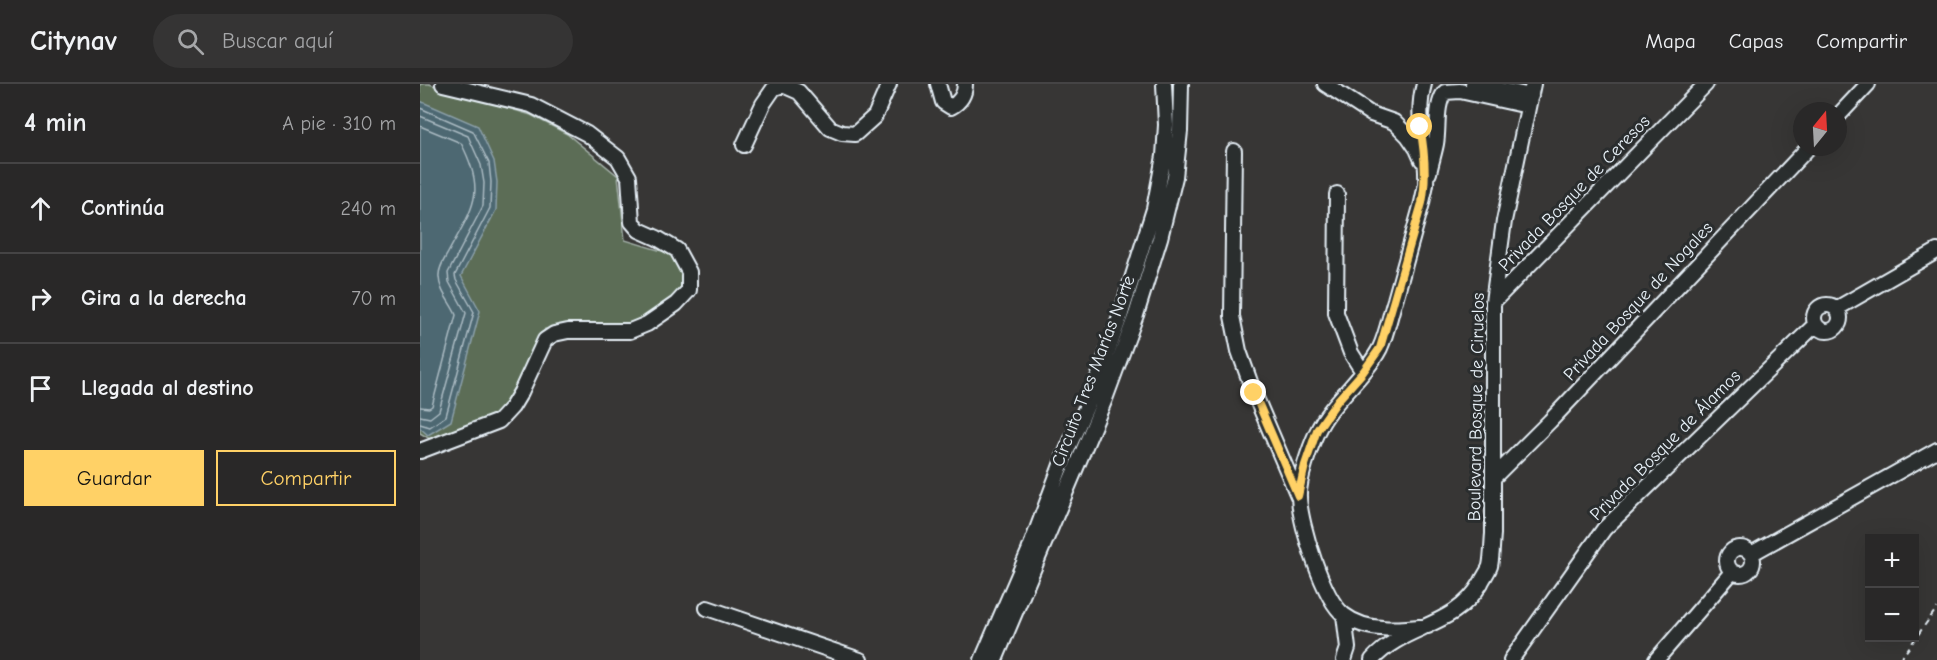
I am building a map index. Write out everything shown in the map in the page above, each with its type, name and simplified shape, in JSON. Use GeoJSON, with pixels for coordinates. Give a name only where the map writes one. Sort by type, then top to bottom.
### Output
{"type":"FeatureCollection","features":[{"type":"Feature","properties":{"kind":"street"},"geometry":{"type":"LineString","coordinates":[[420,451],[499,421],[512,407],[521,392],[545,340],[554,334],[568,331],[630,332],[647,324],[676,304],[689,290],[689,272],[677,250],[639,230],[632,222],[629,177],[618,158],[587,134],[531,105],[443,84]]}},
{"type":"Feature","properties":{"kind":"street"},"geometry":{"type":"LineString","coordinates":[[744,146],[763,104],[774,88],[783,85],[799,92],[830,128],[842,133],[855,134],[875,116],[890,84]]}},
{"type":"Feature","properties":{"kind":"street"},"geometry":{"type":"LineString","coordinates":[[938,84],[943,102],[951,107],[958,103],[965,92],[965,84]]}},
{"type":"Feature","properties":{"kind":"street","name":"Circuito Tres Marías Norte"},"geometry":{"type":"LineString","coordinates":[[982,660],[1029,551],[1064,457],[1093,392],[1120,317],[1154,209],[1164,156],[1166,125],[1164,84]]}},
{"type":"Feature","properties":{"kind":"street","name":"Circuito Tres Marías Norte"},"geometry":{"type":"LineString","coordinates":[[995,660],[1106,399],[1136,315],[1160,238],[1175,177],[1180,131],[1181,84]]}},
{"type":"Feature","properties":{"kind":"street"},"geometry":{"type":"LineString","coordinates":[[1325,84],[1371,114],[1394,122],[1417,149],[1425,168]]}},
{"type":"Feature","properties":{"kind":"street"},"geometry":{"type":"LineString","coordinates":[[1424,84],[1420,99],[1420,127],[1426,183]]}},
{"type":"Feature","properties":{"kind":"street"},"geometry":{"type":"LineString","coordinates":[[1471,84],[1531,95]]}},
{"type":"Feature","properties":{"kind":"street"},"geometry":{"type":"LineString","coordinates":[[1298,496],[1305,465],[1317,430],[1380,348],[1436,146],[1440,98],[1445,92],[1460,91],[1531,95],[1543,84]]}},
{"type":"Feature","properties":{"kind":"street","name":"Privada Bosque de Ceresos"},"geometry":{"type":"LineString","coordinates":[[1493,302],[1706,84]]}},
{"type":"Feature","properties":{"kind":"street"},"geometry":{"type":"LineString","coordinates":[[1847,106],[1868,84]]}},
{"type":"Feature","properties":{"kind":"street","name":"Boulevard Bosque de Ciruelos"},"geometry":{"type":"LineString","coordinates":[[1372,660],[1386,646],[1404,635],[1457,611],[1478,589],[1490,567],[1493,534],[1493,302],[1504,221],[1531,95]]}},
{"type":"Feature","properties":{"kind":"street"},"geometry":{"type":"LineString","coordinates":[[1234,150],[1232,316],[1239,351],[1254,393],[1298,496],[1309,545],[1328,596],[1344,615],[1360,623],[1378,628],[1395,629],[1428,626]]}},
{"type":"Feature","properties":{"kind":"street","name":"Privada Bosque de Nogales"},"geometry":{"type":"LineString","coordinates":[[1493,478],[1550,421],[1800,156]]}},
{"type":"Feature","properties":{"kind":"street"},"geometry":{"type":"LineString","coordinates":[[1337,194],[1336,313],[1351,354],[1363,372]]}},
{"type":"Feature","properties":{"kind":"street","name":"Privada Bosque de Álamos"},"geometry":{"type":"LineString","coordinates":[[1511,660],[1604,529],[1815,325],[1827,332],[1837,327],[1840,317],[1836,309],[1937,251]]}},
{"type":"Feature","properties":{"kind":"street"},"geometry":{"type":"LineString","coordinates":[[1093,392],[1106,399]]}},
{"type":"Feature","properties":{"kind":"street"},"geometry":{"type":"LineString","coordinates":[[1751,554],[1937,450]]}},
{"type":"Feature","properties":{"kind":"street"},"geometry":{"type":"LineString","coordinates":[[1744,549],[1751,554],[1754,564],[1750,570],[1741,575],[1732,572],[1727,559],[1732,551],[1744,549]]}},
{"type":"Feature","properties":{"kind":"street"},"geometry":{"type":"LineString","coordinates":[[1656,660],[1732,572]]}},
{"type":"Feature","properties":{"kind":"street"},"geometry":{"type":"LineString","coordinates":[[707,608],[860,660]]}},
{"type":"Feature","properties":{"kind":"street"},"geometry":{"type":"LineString","coordinates":[[1344,615],[1348,648],[1344,660]]}},
{"type":"Feature","properties":{"kind":"path"},"geometry":{"type":"LineString","coordinates":[[1900,660],[1937,608]]}},
{"type":"Feature","properties":{"kind":"green space"},"geometry":{"type":"Polygon","coordinates":[[[420,84],[429,84],[531,115],[567,134],[618,176],[625,240],[675,255],[688,296],[630,337],[545,329],[495,424],[430,439],[420,433],[420,84]]]}},
{"type":"Feature","properties":{"kind":"water"},"geometry":{"type":"Polygon","coordinates":[[[420,101],[478,126],[494,161],[497,182],[496,210],[461,276],[480,311],[451,421],[428,435],[420,428],[420,101]]]}},
{"type":"Feature","properties":{"kind":"route"},"geometry":{"type":"LineString","coordinates":[[1254,393],[1298,496],[1305,465],[1317,430],[1380,348],[1389,321],[1426,183],[1420,127]]}}]}
